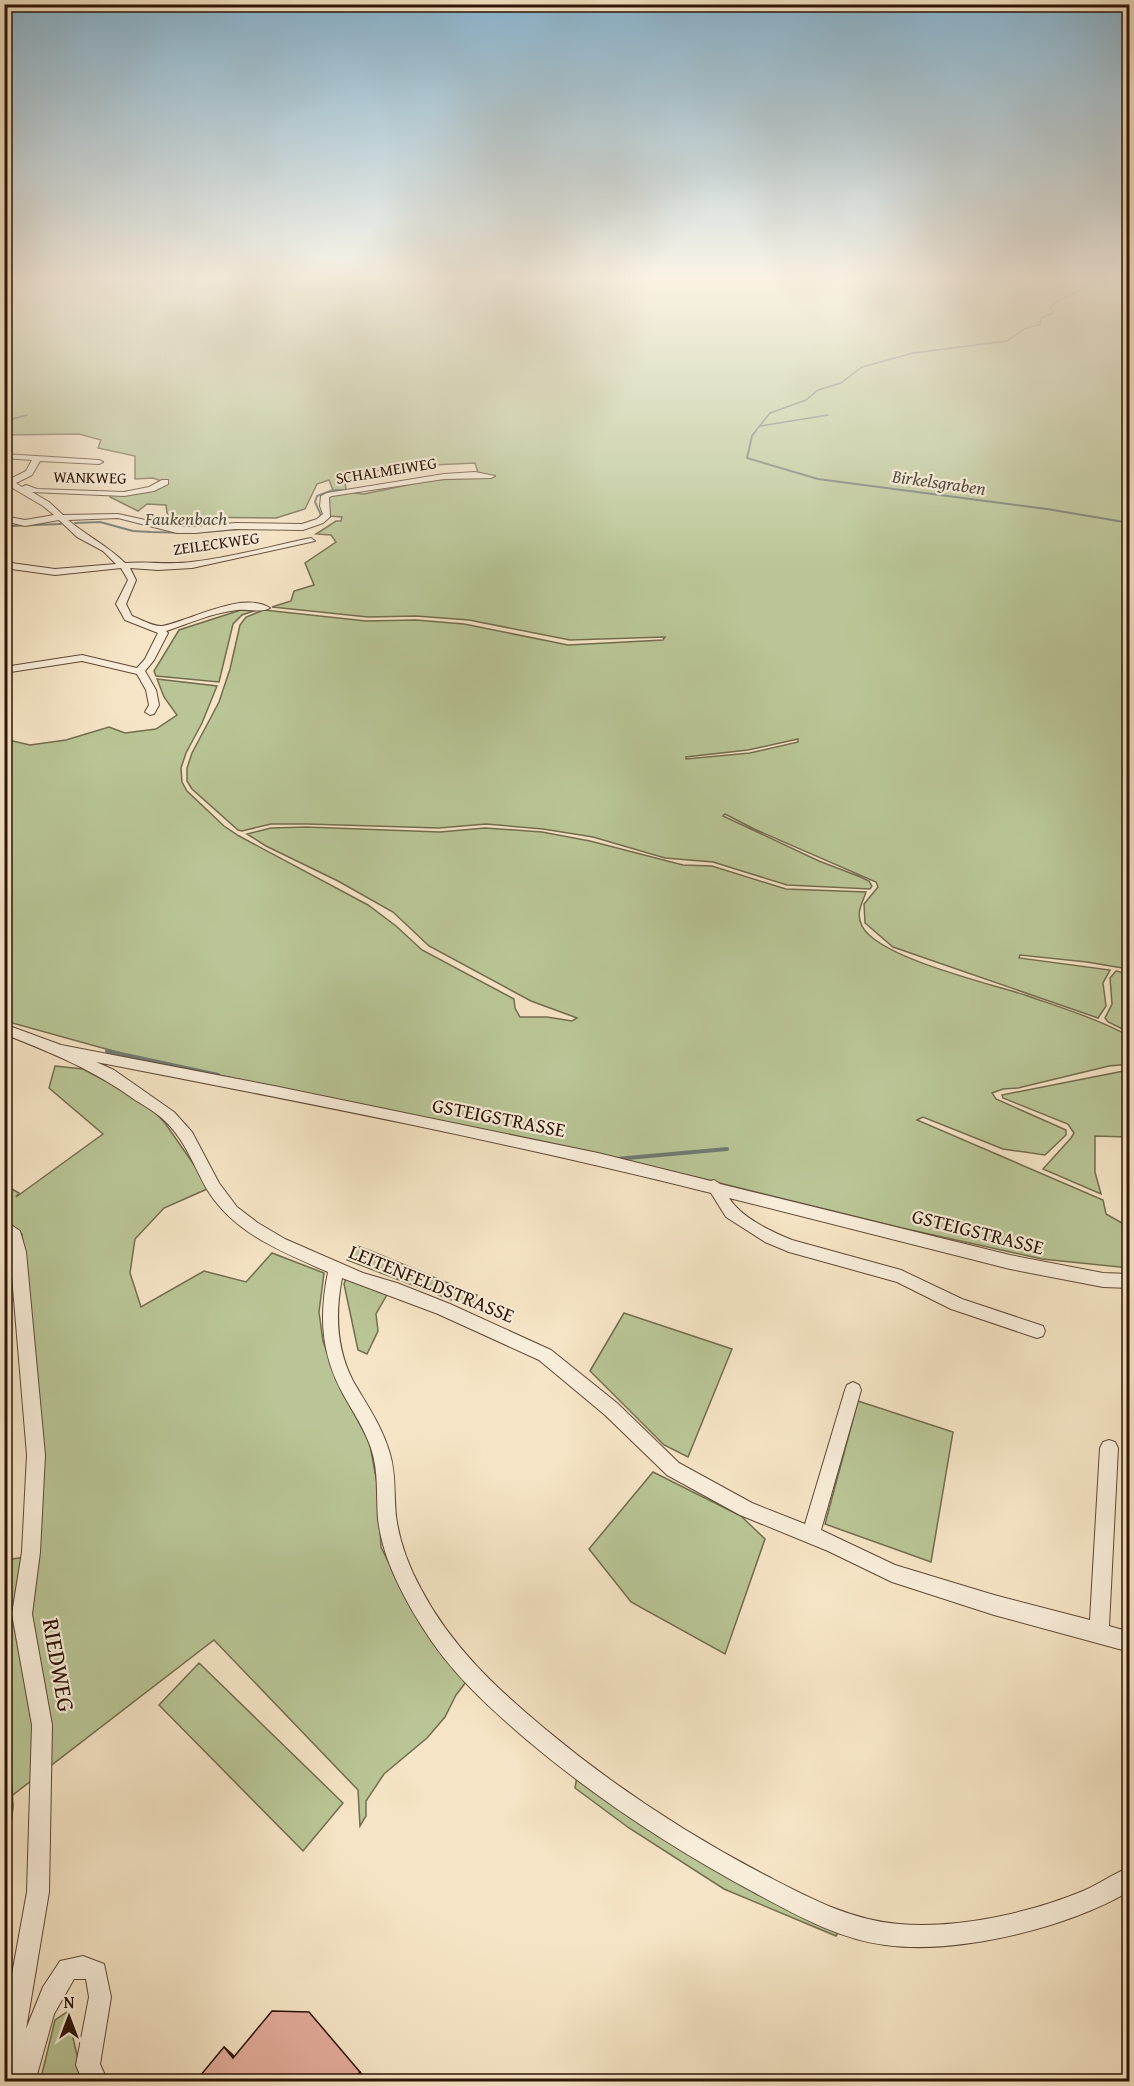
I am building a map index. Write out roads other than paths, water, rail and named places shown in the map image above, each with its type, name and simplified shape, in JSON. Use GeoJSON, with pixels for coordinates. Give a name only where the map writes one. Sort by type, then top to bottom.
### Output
{"type":"FeatureCollection","features":[{"type":"Feature","properties":{"kind":"street"},"geometry":{"type":"LineString","coordinates":[[4,456],[99,462]]}},
{"type":"Feature","properties":{"kind":"street"},"geometry":{"type":"LineString","coordinates":[[37,458],[30,471],[9,481],[62,518],[74,530],[106,549],[125,566],[132,580],[121,604],[128,618],[160,630],[218,610],[248,606],[265,608]]}},
{"type":"Feature","properties":{"kind":"street","name":"SCHALMEIWEG"},"geometry":{"type":"LineString","coordinates":[[62,518],[124,516],[177,530],[235,526],[303,527],[325,518],[327,515],[324,506],[325,496],[335,493],[432,477],[491,476]]}},
{"type":"Feature","properties":{"kind":"street","name":"WANKWEG"},"geometry":{"type":"LineString","coordinates":[[9,481],[36,490],[124,494],[151,489],[165,482]]}},
{"type":"Feature","properties":{"kind":"street"},"geometry":{"type":"LineString","coordinates":[[4,518],[25,524],[62,518]]}},
{"type":"Feature","properties":{"kind":"street","name":"ZEILECKWEG"},"geometry":{"type":"LineString","coordinates":[[4,565],[55,572],[125,566],[202,564],[225,557],[311,542]]}},
{"type":"Feature","properties":{"kind":"street"},"geometry":{"type":"LineString","coordinates":[[140,671],[161,639],[163,633],[160,630]]}},
{"type":"Feature","properties":{"kind":"street"},"geometry":{"type":"LineString","coordinates":[[4,670],[82,658],[119,669],[140,671]]}},
{"type":"Feature","properties":{"kind":"street"},"geometry":{"type":"LineString","coordinates":[[140,671],[154,705],[150,712]]}},
{"type":"Feature","properties":{"kind":"street"},"geometry":{"type":"LineString","coordinates":[[4,1029],[59,1050]]}},
{"type":"Feature","properties":{"kind":"street","name":"GSTEIGSTRASSE"},"geometry":{"type":"LineString","coordinates":[[59,1050],[274,1091],[598,1159],[714,1186],[1010,1262],[1103,1280],[1130,1281]]}},
{"type":"Feature","properties":{"kind":"street","name":"LEITENFELDSTRASSE"},"geometry":{"type":"LineString","coordinates":[[59,1050],[109,1074],[169,1116],[187,1136],[214,1187],[232,1211],[280,1244],[336,1269],[444,1309],[545,1355],[572,1374],[635,1430],[674,1469],[746,1509],[811,1534],[892,1572],[994,1605],[1130,1642]]}},
{"type":"Feature","properties":{"kind":"street"},"geometry":{"type":"LineString","coordinates":[[714,1186],[731,1213],[770,1238],[789,1246],[901,1277],[957,1304],[1037,1331]]}},
{"type":"Feature","properties":{"kind":"street","name":"RIEDWEG"},"geometry":{"type":"LineString","coordinates":[[4,1226],[15,1235],[18,1252],[36,1455],[31,1552],[22,1614],[42,1725],[38,1892],[5,2082]]}},
{"type":"Feature","properties":{"kind":"street"},"geometry":{"type":"LineString","coordinates":[[336,1269],[329,1314],[330,1340],[339,1369],[375,1433],[387,1480],[390,1530],[414,1595],[434,1627],[492,1698],[608,1791],[716,1861],[795,1903],[845,1924],[885,1934],[938,1935],[1012,1923],[1056,1912],[1096,1896],[1130,1878]]}},
{"type":"Feature","properties":{"kind":"street"},"geometry":{"type":"LineString","coordinates":[[811,1534],[853,1390]]}},
{"type":"Feature","properties":{"kind":"street"},"geometry":{"type":"LineString","coordinates":[[1099,1632],[1109,1449]]}},
{"type":"Feature","properties":{"kind":"street"},"geometry":{"type":"LineString","coordinates":[[23,2082],[33,2043],[52,1990],[68,1969],[83,1967],[96,1972],[100,1997],[88,2065],[96,2082]]}},
{"type":"Feature","properties":{"kind":"waterway"},"geometry":{"type":"LineString","coordinates":[[754,433],[770,413],[806,400],[818,390],[841,383],[855,372]]}},
{"type":"Feature","properties":{"kind":"waterway"},"geometry":{"type":"LineString","coordinates":[[4,421],[27,415]]}},
{"type":"Feature","properties":{"kind":"waterway"},"geometry":{"type":"LineString","coordinates":[[761,426],[828,415]]}},
{"type":"Feature","properties":{"kind":"waterway","name":"Birkelsgraben"},"geometry":{"type":"LineString","coordinates":[[755,432],[747,458],[818,479],[1047,509],[1130,523]]}},
{"type":"Feature","properties":{"kind":"waterway","name":"Faukenbach"},"geometry":{"type":"LineString","coordinates":[[317,520],[321,515],[315,502],[317,496],[333,490],[346,490]]}},
{"type":"Feature","properties":{"kind":"waterway","name":"Faukenbach"},"geometry":{"type":"LineString","coordinates":[[75,523],[100,522],[133,531],[151,532],[191,533],[240,529]]}},
{"type":"Feature","properties":{"kind":"waterway","name":"Faukenbach"},"geometry":{"type":"LineString","coordinates":[[11,526],[61,524]]}},
{"type":"Feature","properties":{"kind":"waterway"},"geometry":{"type":"LineString","coordinates":[[107,1051],[218,1075]]}},
{"type":"Feature","properties":{"kind":"waterway"},"geometry":{"type":"LineString","coordinates":[[616,1159],[727,1149]]}},
{"type":"Feature","properties":{"kind":"waterway"},"geometry":{"type":"LineString","coordinates":[[4,1714],[11,1806],[4,1858]]}}]}
